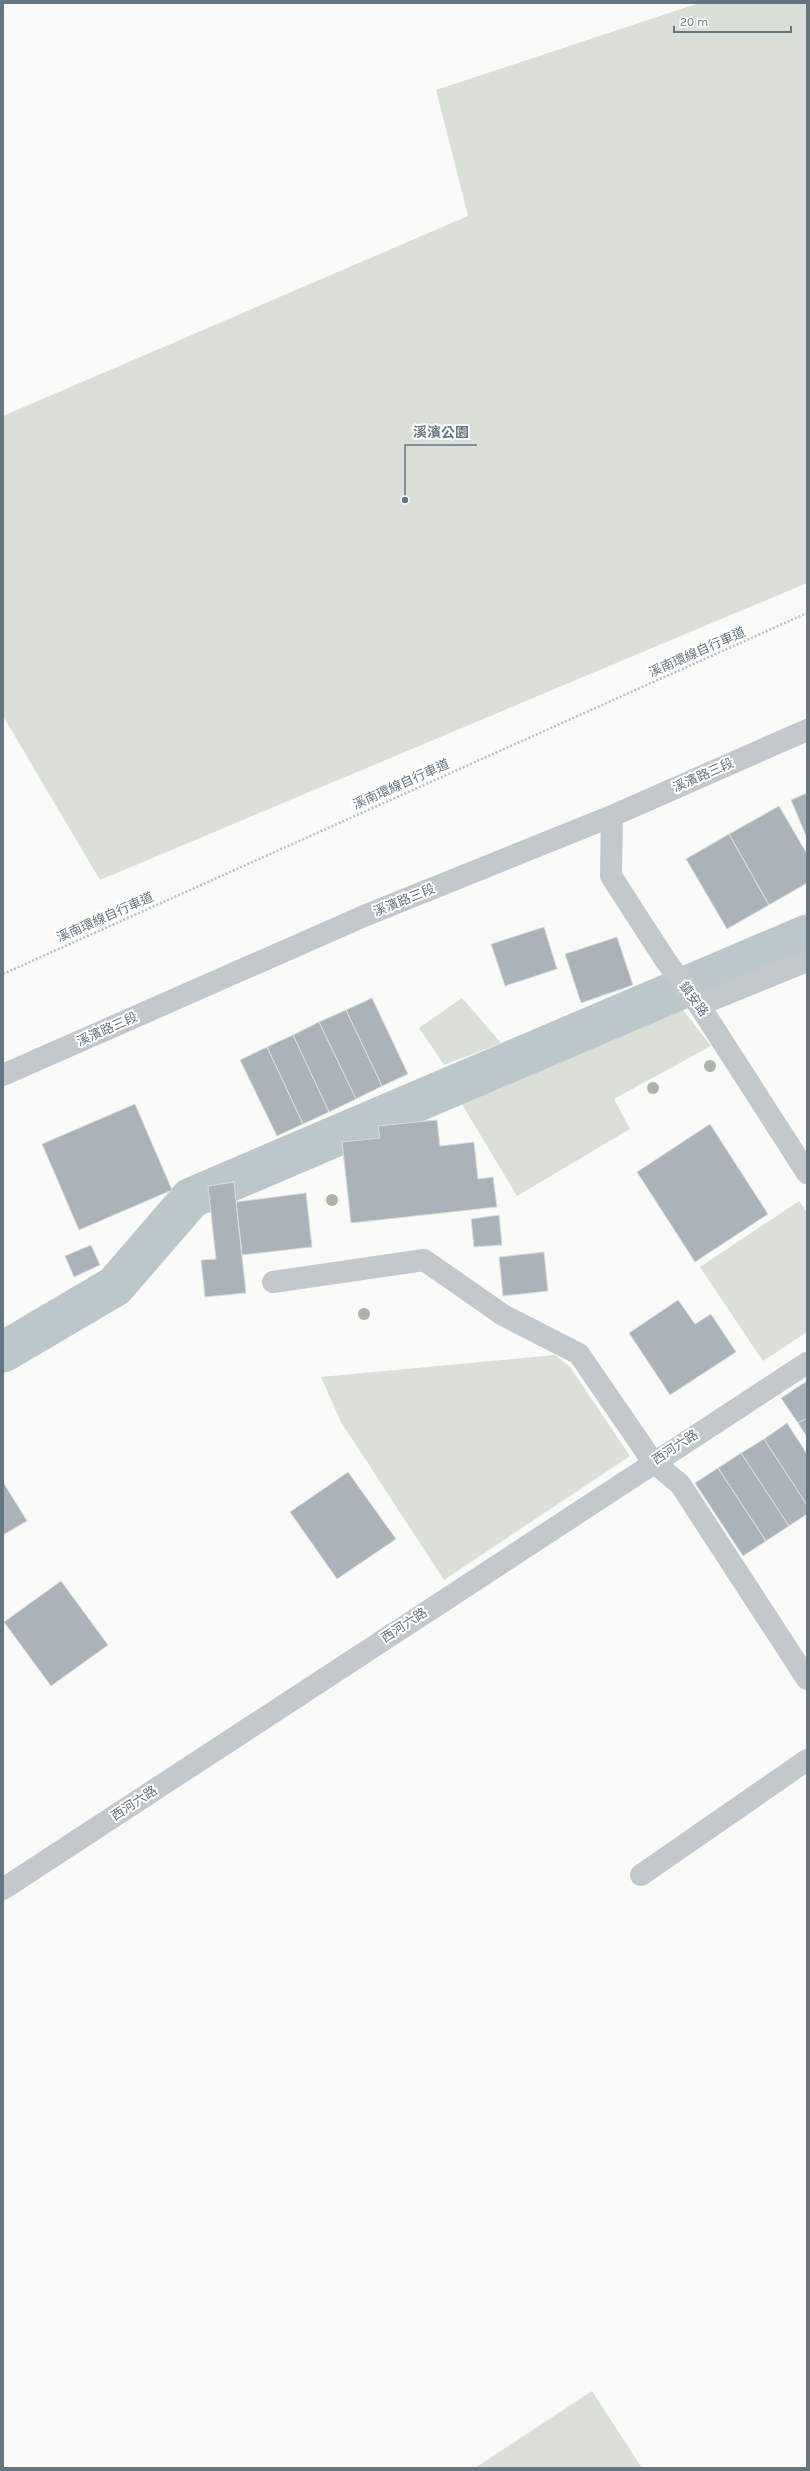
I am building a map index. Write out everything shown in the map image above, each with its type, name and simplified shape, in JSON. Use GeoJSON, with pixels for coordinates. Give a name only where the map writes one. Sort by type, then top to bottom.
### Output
{"type":"FeatureCollection","features":[{"type":"Feature","properties":{"kind":"street","name":"溪濱路三段"},"geometry":{"type":"LineString","coordinates":[[3,1074],[364,916],[612,816],[807,730]]}},
{"type":"Feature","properties":{"kind":"street","name":"鎮安路"},"geometry":{"type":"LineString","coordinates":[[612,816],[611,876],[666,961],[699,1005],[807,1173]]}},
{"type":"Feature","properties":{"kind":"street"},"geometry":{"type":"LineString","coordinates":[[699,1005],[807,961]]}},
{"type":"Feature","properties":{"kind":"street"},"geometry":{"type":"LineString","coordinates":[[273,1282],[424,1260],[503,1315],[579,1354],[653,1462],[680,1484],[807,1680]]}},
{"type":"Feature","properties":{"kind":"street","name":"西河六路"},"geometry":{"type":"LineString","coordinates":[[3,1889],[653,1462],[807,1363]]}},
{"type":"Feature","properties":{"kind":"street"},"geometry":{"type":"LineString","coordinates":[[640,1875],[807,1760]]}},
{"type":"Feature","properties":{"kind":"path","name":"溪南環線自行車道"},"geometry":{"type":"LineString","coordinates":[[3,974],[807,613]]}},
{"type":"Feature","properties":{"kind":"shaded area"},"geometry":{"type":"Polygon","coordinates":[[[699,3],[807,3],[807,583],[100,880],[3,716],[3,416],[468,216],[436,90],[699,3]]]}},
{"type":"Feature","properties":{"kind":"shaded area"},"geometry":{"type":"Polygon","coordinates":[[[462,998],[501,1043],[444,1065],[419,1028],[462,998]]]}},
{"type":"Feature","properties":{"kind":"shaded area"},"geometry":{"type":"Polygon","coordinates":[[[674,998],[711,1046],[614,1099],[630,1129],[517,1196],[457,1096],[560,1047],[674,998]]]}},
{"type":"Feature","properties":{"kind":"shaded area"},"geometry":{"type":"Polygon","coordinates":[[[799,1201],[807,1213],[807,1332],[763,1361],[700,1267],[799,1201]]]}},
{"type":"Feature","properties":{"kind":"shaded area"},"geometry":{"type":"Polygon","coordinates":[[[555,1355],[570,1367],[630,1456],[444,1580],[341,1422],[321,1377],[555,1355]]]}},
{"type":"Feature","properties":{"kind":"shaded area"},"geometry":{"type":"Polygon","coordinates":[[[592,2391],[642,2468],[475,2468],[592,2391]]]}},
{"type":"Feature","properties":{"kind":"building"},"geometry":{"type":"Polygon","coordinates":[[[807,793],[807,838],[791,800],[807,793]]]}},
{"type":"Feature","properties":{"kind":"building"},"geometry":{"type":"Polygon","coordinates":[[[779,806],[807,854],[807,883],[769,905],[729,834],[779,806]]]}},
{"type":"Feature","properties":{"kind":"building"},"geometry":{"type":"Polygon","coordinates":[[[729,834],[769,905],[727,929],[686,859],[729,834]]]}},
{"type":"Feature","properties":{"kind":"building"},"geometry":{"type":"Polygon","coordinates":[[[544,927],[557,969],[505,986],[491,944],[544,927]]]}},
{"type":"Feature","properties":{"kind":"building"},"geometry":{"type":"Polygon","coordinates":[[[617,937],[633,985],[581,1003],[565,954],[617,937]]]}},
{"type":"Feature","properties":{"kind":"building"},"geometry":{"type":"Polygon","coordinates":[[[372,998],[408,1074],[382,1086],[346,1010],[372,998]]]}},
{"type":"Feature","properties":{"kind":"building"},"geometry":{"type":"Polygon","coordinates":[[[346,1010],[382,1086],[356,1099],[319,1022],[346,1010]]]}},
{"type":"Feature","properties":{"kind":"building"},"geometry":{"type":"Polygon","coordinates":[[[319,1022],[356,1099],[329,1112],[293,1035],[319,1022]]]}},
{"type":"Feature","properties":{"kind":"building"},"geometry":{"type":"Polygon","coordinates":[[[293,1035],[329,1112],[303,1124],[267,1047],[293,1035]]]}},
{"type":"Feature","properties":{"kind":"building"},"geometry":{"type":"Polygon","coordinates":[[[267,1047],[303,1124],[277,1136],[240,1060],[267,1047]]]}},
{"type":"Feature","properties":{"kind":"building"},"geometry":{"type":"Polygon","coordinates":[[[135,1104],[172,1190],[79,1230],[42,1144],[135,1104]]]}},
{"type":"Feature","properties":{"kind":"building"},"geometry":{"type":"Polygon","coordinates":[[[437,1120],[440,1146],[474,1142],[478,1179],[493,1177],[497,1207],[351,1223],[342,1142],[380,1138],[378,1126],[437,1120]]]}},
{"type":"Feature","properties":{"kind":"building"},"geometry":{"type":"Polygon","coordinates":[[[710,1124],[768,1214],[695,1262],[637,1172],[710,1124]]]}},
{"type":"Feature","properties":{"kind":"building"},"geometry":{"type":"Polygon","coordinates":[[[234,1182],[246,1293],[205,1297],[201,1260],[216,1259],[208,1186],[234,1182]]]}},
{"type":"Feature","properties":{"kind":"building"},"geometry":{"type":"Polygon","coordinates":[[[306,1193],[312,1247],[242,1255],[236,1202],[306,1193]]]}},
{"type":"Feature","properties":{"kind":"building"},"geometry":{"type":"Polygon","coordinates":[[[499,1215],[502,1245],[474,1247],[471,1219],[499,1215]]]}},
{"type":"Feature","properties":{"kind":"building"},"geometry":{"type":"Polygon","coordinates":[[[91,1245],[100,1265],[74,1277],[65,1256],[91,1245]]]}},
{"type":"Feature","properties":{"kind":"building"},"geometry":{"type":"Polygon","coordinates":[[[544,1252],[548,1291],[503,1296],[499,1257],[544,1252]]]}},
{"type":"Feature","properties":{"kind":"building"},"geometry":{"type":"Polygon","coordinates":[[[678,1300],[695,1324],[711,1314],[736,1352],[670,1395],[629,1333],[678,1300]]]}},
{"type":"Feature","properties":{"kind":"building"},"geometry":{"type":"Polygon","coordinates":[[[807,1381],[807,1418],[798,1423],[781,1398],[807,1381]]]}},
{"type":"Feature","properties":{"kind":"building"},"geometry":{"type":"Polygon","coordinates":[[[807,1418],[807,1437],[798,1423],[807,1418]]]}},
{"type":"Feature","properties":{"kind":"building"},"geometry":{"type":"Polygon","coordinates":[[[787,1423],[807,1454],[807,1505],[764,1439],[787,1423]]]}},
{"type":"Feature","properties":{"kind":"building"},"geometry":{"type":"Polygon","coordinates":[[[764,1439],[807,1505],[807,1514],[789,1526],[741,1453],[764,1439]]]}},
{"type":"Feature","properties":{"kind":"building"},"geometry":{"type":"Polygon","coordinates":[[[741,1453],[789,1526],[766,1541],[718,1468],[741,1453]]]}},
{"type":"Feature","properties":{"kind":"building"},"geometry":{"type":"Polygon","coordinates":[[[718,1468],[766,1541],[743,1556],[695,1483],[718,1468]]]}},
{"type":"Feature","properties":{"kind":"building"},"geometry":{"type":"Polygon","coordinates":[[[348,1472],[396,1539],[337,1579],[290,1512],[348,1472]]]}},
{"type":"Feature","properties":{"kind":"building"},"geometry":{"type":"Polygon","coordinates":[[[3,1482],[27,1521],[3,1535],[3,1482]]]}},
{"type":"Feature","properties":{"kind":"building"},"geometry":{"type":"Polygon","coordinates":[[[61,1581],[108,1645],[51,1686],[4,1622],[61,1581]]]}},
{"type":"Feature","properties":{"kind":"waterway"},"geometry":{"type":"LineString","coordinates":[[3,1352],[115,1286],[191,1198],[807,935]]}},
{"type":"Feature","properties":{"kind":"place","name":"溪濱公園"},"geometry":{"type":"Point","coordinates":[405,500]}}]}
